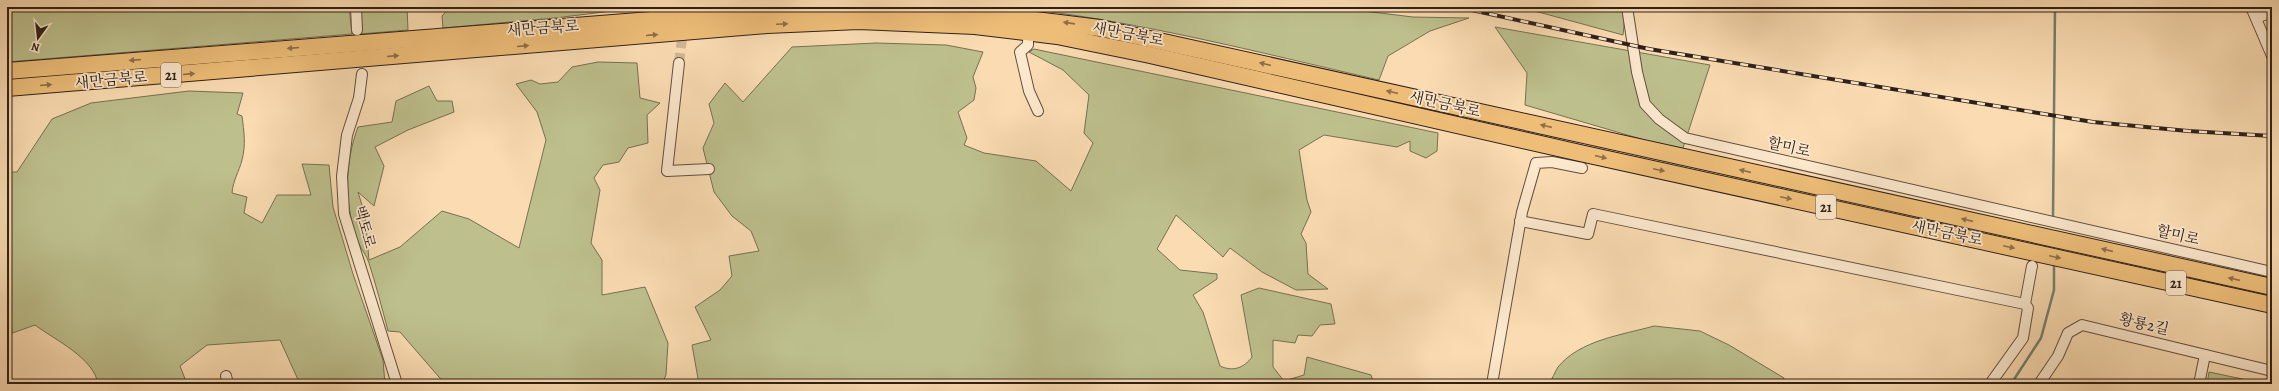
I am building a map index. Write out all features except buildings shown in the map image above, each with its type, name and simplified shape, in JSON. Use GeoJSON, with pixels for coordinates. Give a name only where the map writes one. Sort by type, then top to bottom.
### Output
{"type":"FeatureCollection","features":[{"type":"Feature","properties":{"kind":"highway","name":"새만금북로"},"geometry":{"type":"LineString","coordinates":[[7,71],[331,44],[355,36],[765,11],[852,8],[964,11],[1100,28],[2272,287]]}},
{"type":"Feature","properties":{"kind":"highway","name":"새만금북로"},"geometry":{"type":"LineString","coordinates":[[7,88],[767,25],[859,21],[975,26],[1057,36],[1150,55],[1581,160],[1621,162],[2032,259],[2079,262],[2272,305]]}},
{"type":"Feature","properties":{"kind":"highway"},"geometry":{"type":"LineString","coordinates":[[2113,269],[2160,284],[2272,312]]}},
{"type":"Feature","properties":{"kind":"street"},"geometry":{"type":"LineString","coordinates":[[355,36],[356,7]]}},
{"type":"Feature","properties":{"kind":"street","name":"할미로"},"geometry":{"type":"LineString","coordinates":[[1627,7],[1637,72],[1645,104],[1659,119],[1685,138],[2272,272]]}},
{"type":"Feature","properties":{"kind":"street"},"geometry":{"type":"LineString","coordinates":[[2252,7],[2272,56]]}},
{"type":"Feature","properties":{"kind":"street"},"geometry":{"type":"LineString","coordinates":[[2256,18],[2272,12]]}},
{"type":"Feature","properties":{"kind":"street"},"geometry":{"type":"LineString","coordinates":[[1028,41],[1028,45],[1020,52],[1029,91],[1038,111]]}},
{"type":"Feature","properties":{"kind":"street"},"geometry":{"type":"LineString","coordinates":[[680,63],[667,171],[709,169]]}},
{"type":"Feature","properties":{"kind":"street","name":"백토로"},"geometry":{"type":"LineString","coordinates":[[362,74],[359,98],[347,135],[342,176],[344,214],[397,384]]}},
{"type":"Feature","properties":{"kind":"street"},"geometry":{"type":"LineString","coordinates":[[1492,384],[1520,221],[1536,163],[1581,160]]}},
{"type":"Feature","properties":{"kind":"street"},"geometry":{"type":"LineString","coordinates":[[1520,221],[1588,234],[1593,214],[2025,304]]}},
{"type":"Feature","properties":{"kind":"street"},"geometry":{"type":"LineString","coordinates":[[1990,384],[2023,338],[2028,308],[2025,304],[2032,259]]}},
{"type":"Feature","properties":{"kind":"street","name":"황룡2길"},"geometry":{"type":"LineString","coordinates":[[2039,384],[2058,356],[2068,333],[2082,325],[2272,371]]}},
{"type":"Feature","properties":{"kind":"street"},"geometry":{"type":"LineString","coordinates":[[2198,384],[2205,354]]}},
{"type":"Feature","properties":{"kind":"green space"},"geometry":{"type":"Polygon","coordinates":[[[7,7],[349,7],[352,34],[7,62],[7,7]]]}},
{"type":"Feature","properties":{"kind":"green space"},"geometry":{"type":"Polygon","coordinates":[[[359,7],[407,7],[408,30],[360,34],[359,7]]]}},
{"type":"Feature","properties":{"kind":"green space"},"geometry":{"type":"Polygon","coordinates":[[[450,7],[636,8],[555,18],[443,28],[442,16],[450,7]]]}},
{"type":"Feature","properties":{"kind":"green space"},"geometry":{"type":"Polygon","coordinates":[[[1010,7],[1330,7],[1413,17],[1469,18],[1430,31],[1388,56],[1379,80],[1150,28],[1010,7]]]}},
{"type":"Feature","properties":{"kind":"green space"},"geometry":{"type":"Polygon","coordinates":[[[1520,7],[1626,7],[1623,35],[1520,7]]]}},
{"type":"Feature","properties":{"kind":"green space"},"geometry":{"type":"Polygon","coordinates":[[[1495,27],[1710,65],[1682,151],[1525,105],[1527,73],[1495,27]]]}},
{"type":"Feature","properties":{"kind":"green space"},"geometry":{"type":"Polygon","coordinates":[[[876,43],[946,45],[983,52],[973,77],[976,88],[974,100],[958,112],[967,138],[964,145],[984,153],[1036,161],[1071,191],[1093,143],[1084,133],[1089,95],[1063,70],[1029,52],[1034,49],[1438,133],[1437,151],[1426,158],[1410,151],[1410,141],[1397,147],[1324,135],[1299,150],[1307,200],[1311,212],[1301,234],[1306,243],[1308,274],[1328,289],[1296,290],[1262,272],[1230,248],[1223,257],[1176,215],[1157,249],[1180,270],[1217,274],[1217,279],[1193,295],[1203,312],[1220,366],[1229,369],[1238,368],[1249,361],[1252,357],[1241,295],[1259,288],[1331,304],[1335,324],[1320,325],[1312,336],[1298,335],[1295,343],[1273,340],[1273,367],[1284,381],[1304,375],[1307,357],[1371,375],[1374,384],[699,384],[692,345],[711,340],[695,307],[720,290],[732,276],[729,256],[759,251],[751,231],[732,216],[714,192],[703,148],[714,123],[709,104],[725,83],[743,102],[792,47],[876,43]]]}},
{"type":"Feature","properties":{"kind":"green space"},"geometry":{"type":"Polygon","coordinates":[[[598,62],[637,63],[640,98],[660,103],[647,115],[648,143],[628,148],[619,162],[603,165],[594,178],[600,190],[591,243],[602,260],[602,295],[645,287],[668,343],[666,375],[662,384],[445,384],[400,332],[388,331],[369,263],[359,244],[354,230],[348,200],[348,171],[350,156],[358,127],[392,122],[396,101],[429,86],[437,101],[452,101],[454,112],[408,130],[375,147],[384,166],[374,206],[358,192],[365,215],[369,260],[400,247],[442,211],[469,219],[519,248],[546,140],[537,112],[516,84],[531,80],[540,84],[558,82],[572,67],[598,62]]]}},
{"type":"Feature","properties":{"kind":"green space"},"geometry":{"type":"Polygon","coordinates":[[[189,91],[243,93],[237,114],[242,116],[244,149],[232,193],[247,197],[244,213],[262,223],[277,195],[311,195],[302,164],[329,165],[333,207],[353,274],[383,360],[385,384],[300,384],[280,340],[207,345],[180,366],[187,384],[98,384],[95,375],[82,358],[63,343],[35,325],[7,335],[7,172],[17,172],[52,119],[91,103],[189,91]]]}},
{"type":"Feature","properties":{"kind":"green space"},"geometry":{"type":"Polygon","coordinates":[[[1654,326],[1700,331],[1729,345],[1784,378],[1783,384],[1549,384],[1558,367],[1578,350],[1602,340],[1654,326]]]}},
{"type":"Feature","properties":{"kind":"green space"},"geometry":{"type":"Polygon","coordinates":[[[2209,372],[2266,384],[2207,384],[2209,372]]]}},
{"type":"Feature","properties":{"kind":"waterway"},"geometry":{"type":"LineString","coordinates":[[2053,218],[2055,7]]}},
{"type":"Feature","properties":{"kind":"waterway"},"geometry":{"type":"LineString","coordinates":[[2011,384],[2041,338],[2054,290],[2054,263]]}},
{"type":"Feature","properties":{"kind":"tunnel"},"geometry":{"type":"LineString","coordinates":[[679,63],[686,7]]}},
{"type":"Feature","properties":{"kind":"tunnel"},"geometry":{"type":"LineString","coordinates":[[1030,25],[1032,7]]}},
{"type":"Feature","properties":{"kind":"railway"},"geometry":{"type":"LineString","coordinates":[[1458,7],[1649,49],[2093,122],[2188,131],[2272,136]]}}]}
